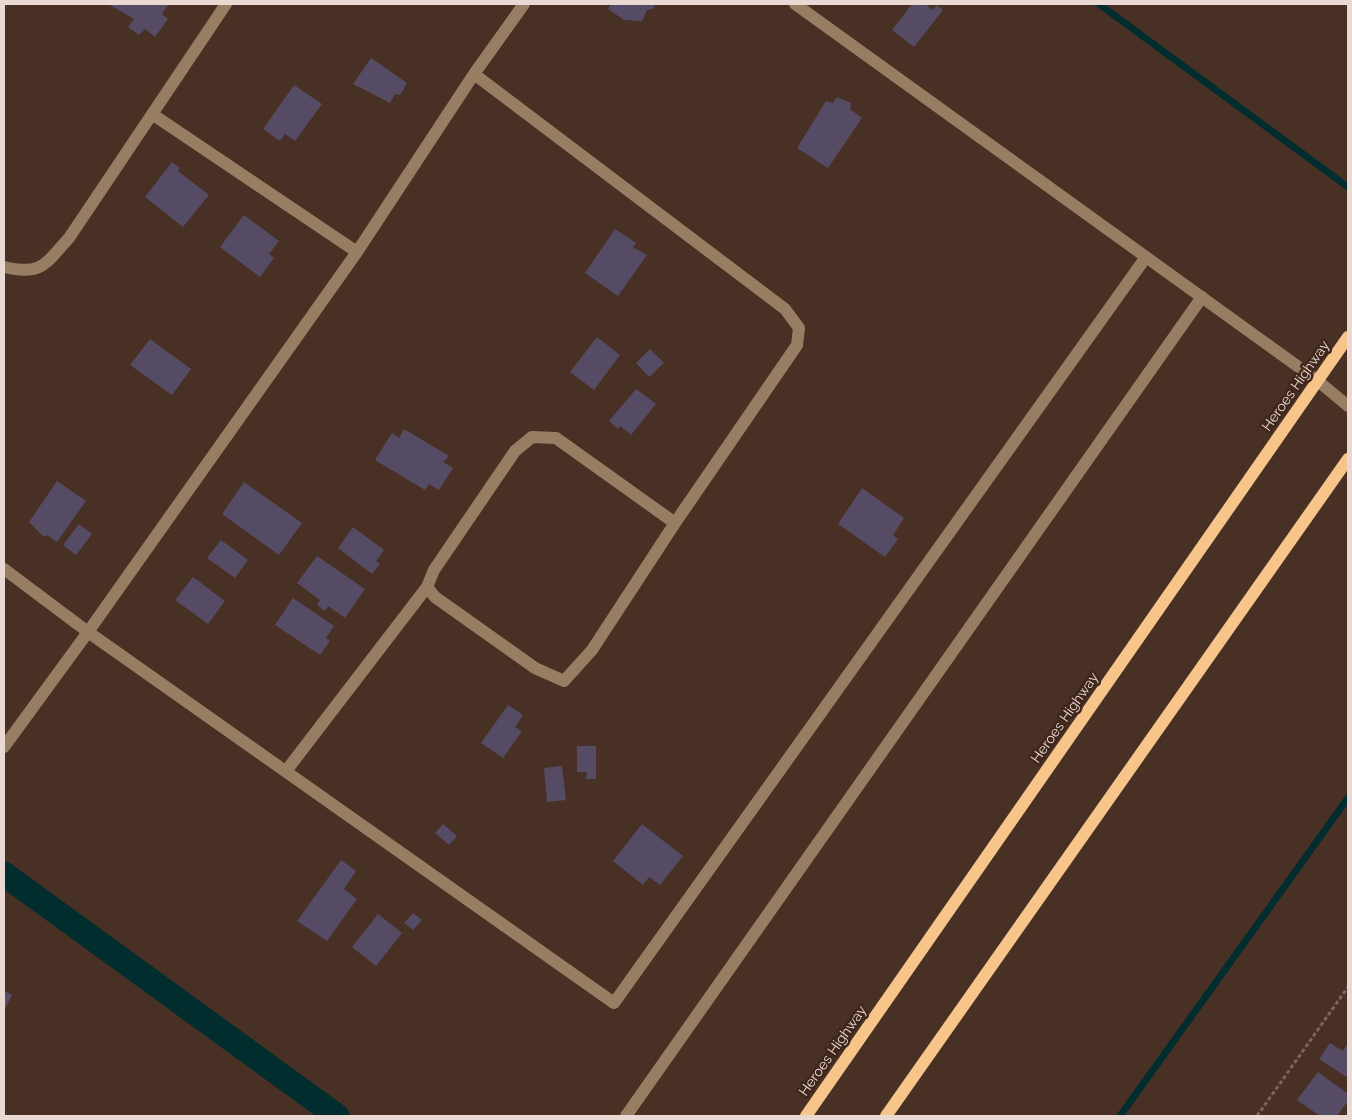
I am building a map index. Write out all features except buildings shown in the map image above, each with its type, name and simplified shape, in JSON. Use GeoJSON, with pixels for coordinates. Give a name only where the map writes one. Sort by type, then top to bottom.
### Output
{"type":"FeatureCollection","features":[{"type":"Feature","properties":{"kind":"main road","name":"Heroes Highway"},"geometry":{"type":"LineString","coordinates":[[806,1116],[1348,338]]}},
{"type":"Feature","properties":{"kind":"main road"},"geometry":{"type":"LineString","coordinates":[[886,1116],[1348,459]]}},
{"type":"Feature","properties":{"kind":"street"},"geometry":{"type":"LineString","coordinates":[[4,267],[21,271],[43,267],[68,238],[226,4]]}},
{"type":"Feature","properties":{"kind":"street"},"geometry":{"type":"LineString","coordinates":[[4,747],[88,632],[357,252],[474,74],[524,4]]}},
{"type":"Feature","properties":{"kind":"street"},"geometry":{"type":"LineString","coordinates":[[796,4],[1318,381],[1348,406]]}},
{"type":"Feature","properties":{"kind":"street"},"geometry":{"type":"LineString","coordinates":[[427,587],[434,597],[534,668],[564,681],[592,650],[675,523],[797,346],[798,328],[786,309],[474,74]]}},
{"type":"Feature","properties":{"kind":"street"},"geometry":{"type":"LineString","coordinates":[[152,114],[357,252]]}},
{"type":"Feature","properties":{"kind":"street"},"geometry":{"type":"LineString","coordinates":[[4,569],[88,632],[614,1003],[1146,258]]}},
{"type":"Feature","properties":{"kind":"street"},"geometry":{"type":"LineString","coordinates":[[626,1116],[1202,297]]}},
{"type":"Feature","properties":{"kind":"street"},"geometry":{"type":"LineString","coordinates":[[286,771],[427,587],[434,570],[515,452],[532,437],[556,438],[675,523]]}},
{"type":"Feature","properties":{"kind":"path"},"geometry":{"type":"LineString","coordinates":[[1257,1116],[1348,987]]}},
{"type":"Feature","properties":{"kind":"waterway"},"geometry":{"type":"LineString","coordinates":[[1099,4],[1348,187]]}},
{"type":"Feature","properties":{"kind":"waterway"},"geometry":{"type":"LineString","coordinates":[[1120,1116],[1348,798]]}},
{"type":"Feature","properties":{"kind":"waterway"},"geometry":{"type":"LineString","coordinates":[[4,874],[337,1116]]}}]}
